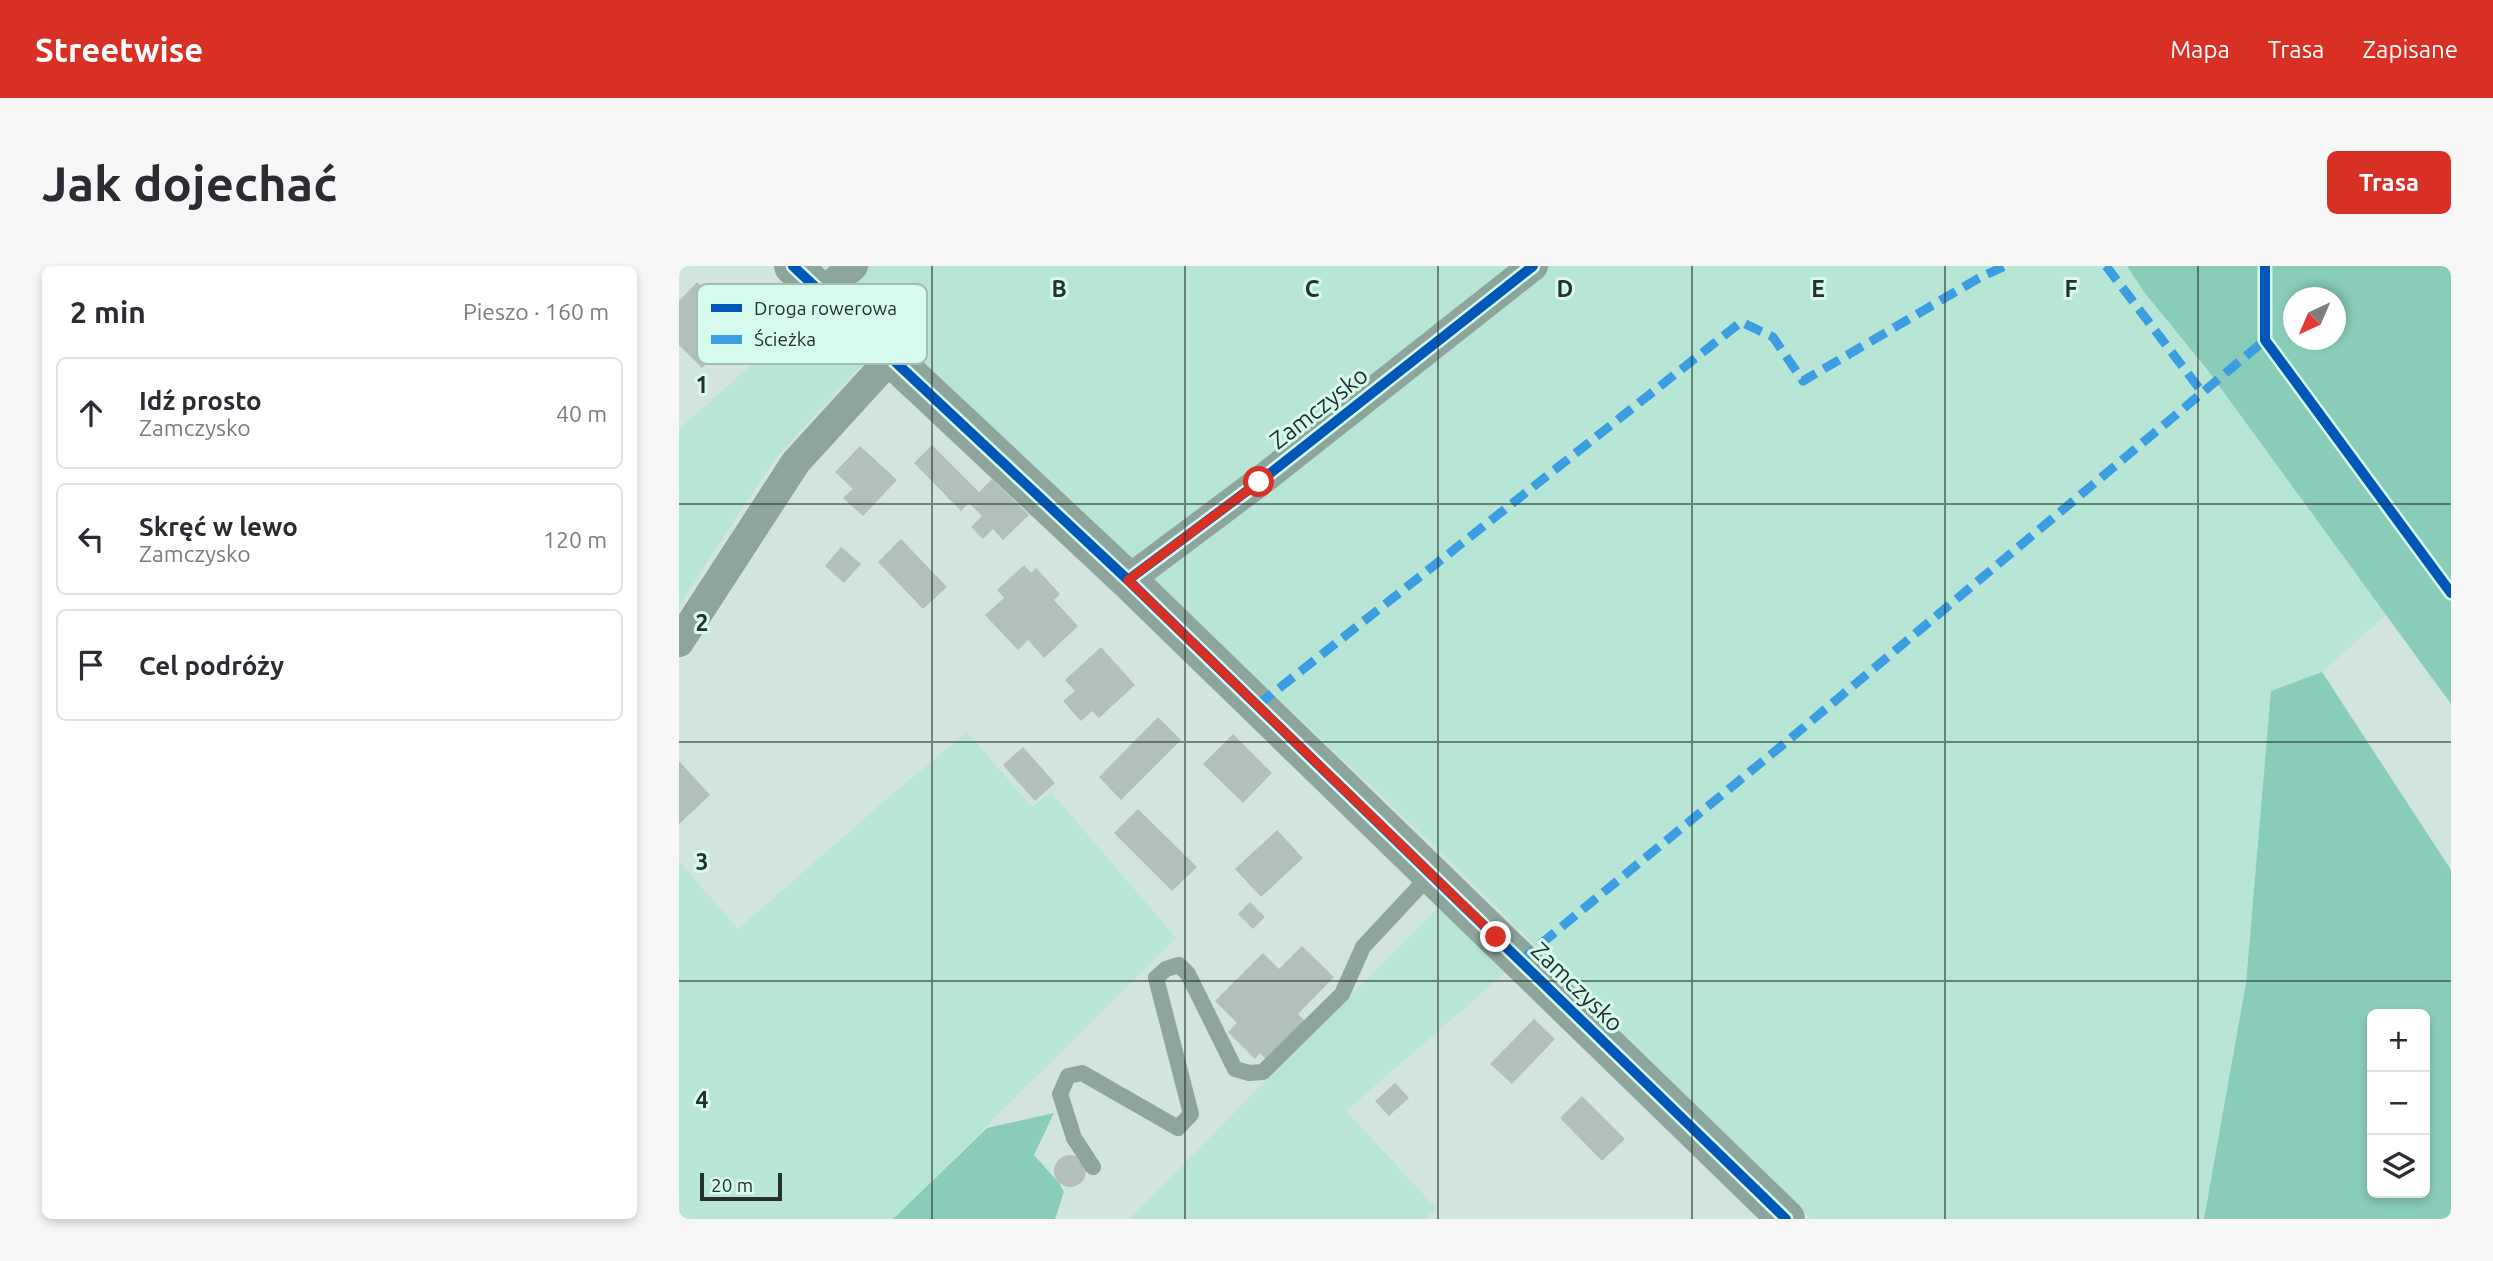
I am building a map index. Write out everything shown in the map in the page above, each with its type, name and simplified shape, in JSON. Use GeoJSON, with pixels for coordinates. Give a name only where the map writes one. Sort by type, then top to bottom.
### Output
{"type":"FeatureCollection","features":[{"type":"Feature","properties":{"kind":"street","name":"Zamczysko"},"geometry":{"type":"LineString","coordinates":[[793,266],[811,284]]}},
{"type":"Feature","properties":{"kind":"street"},"geometry":{"type":"LineString","coordinates":[[832,284],[853,266]]}},
{"type":"Feature","properties":{"kind":"street","name":"Zamczysko"},"geometry":{"type":"LineString","coordinates":[[1128,580],[1259,482],[1533,266]]}},
{"type":"Feature","properties":{"kind":"street"},"geometry":{"type":"LineString","coordinates":[[679,642],[796,462],[886,364]]}},
{"type":"Feature","properties":{"kind":"street","name":"Zamczysko"},"geometry":{"type":"LineString","coordinates":[[897,364],[1128,580],[1786,1219]]}},
{"type":"Feature","properties":{"kind":"lane"},"geometry":{"type":"LineString","coordinates":[[1093,1167],[1075,1138],[1061,1094],[1068,1076],[1082,1073],[1178,1128],[1191,1114],[1156,978],[1165,969],[1179,965],[1188,974],[1235,1069],[1249,1073],[1263,1072],[1342,994],[1363,947],[1432,873]]}},
{"type":"Feature","properties":{"kind":"green space"},"geometry":{"type":"Polygon","coordinates":[[[822,266],[2127,266],[2144,292],[2206,368],[2386,615],[2322,672],[2271,691],[2246,983],[2204,1219],[1811,1219],[1451,862],[925,364],[927,284],[841,284],[822,266]]]}},
{"type":"Feature","properties":{"kind":"green space"},"geometry":{"type":"Polygon","coordinates":[[[2127,266],[2451,266],[2451,704],[2206,368],[2144,292],[2127,266]]]}},
{"type":"Feature","properties":{"kind":"green space"},"geometry":{"type":"Polygon","coordinates":[[[752,364],[862,364],[774,460],[679,606],[679,429],[752,364]]]}},
{"type":"Feature","properties":{"kind":"green space"},"geometry":{"type":"Polygon","coordinates":[[[2322,672],[2451,870],[2451,1219],[2204,1219],[2246,983],[2271,691],[2322,672]]]}},
{"type":"Feature","properties":{"kind":"green space"},"geometry":{"type":"Polygon","coordinates":[[[967,732],[1032,807],[1051,792],[1176,938],[893,1219],[679,1219],[679,861],[738,929],[967,732]]]}},
{"type":"Feature","properties":{"kind":"green space"},"geometry":{"type":"Polygon","coordinates":[[[1440,905],[1506,972],[1346,1111],[1436,1208],[1425,1219],[1129,1219],[1440,905]]]}},
{"type":"Feature","properties":{"kind":"green space"},"geometry":{"type":"Polygon","coordinates":[[[1054,1113],[1034,1155],[1064,1192],[1055,1219],[893,1219],[987,1128],[1054,1113]]]}},
{"type":"Feature","properties":{"kind":"building"},"geometry":{"type":"Polygon","coordinates":[[[697,282],[699,284],[697,363],[679,345],[679,301],[697,282]]]}},
{"type":"Feature","properties":{"kind":"building"},"geometry":{"type":"Polygon","coordinates":[[[932,445],[979,492],[992,479],[1029,515],[1003,540],[993,529],[983,539],[971,527],[982,516],[969,503],[961,511],[914,463],[932,445]]]}},
{"type":"Feature","properties":{"kind":"building"},"geometry":{"type":"Polygon","coordinates":[[[860,446],[897,480],[863,516],[843,498],[853,489],[835,472],[860,446]]]}},
{"type":"Feature","properties":{"kind":"building"},"geometry":{"type":"Polygon","coordinates":[[[901,539],[947,587],[923,609],[878,562],[901,539]]]}},
{"type":"Feature","properties":{"kind":"building"},"geometry":{"type":"Polygon","coordinates":[[[841,547],[861,564],[844,583],[825,566],[841,547]]]}},
{"type":"Feature","properties":{"kind":"building"},"geometry":{"type":"Polygon","coordinates":[[[1024,565],[1031,573],[1036,568],[1060,594],[1054,600],[1078,626],[1044,658],[1028,640],[1018,650],[985,615],[1004,598],[997,590],[1024,565]]]}},
{"type":"Feature","properties":{"kind":"building"},"geometry":{"type":"Polygon","coordinates":[[[1101,647],[1135,685],[1099,718],[1092,711],[1081,721],[1063,701],[1075,691],[1065,680],[1101,647]]]}},
{"type":"Feature","properties":{"kind":"building"},"geometry":{"type":"Polygon","coordinates":[[[1158,717],[1181,740],[1121,800],[1099,777],[1158,717]]]}},
{"type":"Feature","properties":{"kind":"building"},"geometry":{"type":"Polygon","coordinates":[[[1233,734],[1272,773],[1243,803],[1203,764],[1233,734]]]}},
{"type":"Feature","properties":{"kind":"building"},"geometry":{"type":"Polygon","coordinates":[[[1023,747],[1055,783],[1035,801],[1003,765],[1023,747]]]}},
{"type":"Feature","properties":{"kind":"building"},"geometry":{"type":"Polygon","coordinates":[[[679,761],[710,795],[679,824],[679,761]]]}},
{"type":"Feature","properties":{"kind":"building"},"geometry":{"type":"Polygon","coordinates":[[[1138,809],[1197,867],[1172,891],[1114,833],[1138,809]]]}},
{"type":"Feature","properties":{"kind":"building"},"geometry":{"type":"Polygon","coordinates":[[[1277,830],[1303,858],[1261,897],[1235,869],[1277,830]]]}},
{"type":"Feature","properties":{"kind":"building"},"geometry":{"type":"Polygon","coordinates":[[[1250,902],[1265,917],[1253,929],[1238,914],[1250,902]]]}},
{"type":"Feature","properties":{"kind":"building"},"geometry":{"type":"Polygon","coordinates":[[[1302,946],[1334,977],[1298,1014],[1305,1021],[1267,1060],[1260,1053],[1255,1059],[1228,1032],[1237,1023],[1215,1001],[1263,953],[1279,969],[1302,946]]]}},
{"type":"Feature","properties":{"kind":"building"},"geometry":{"type":"Polygon","coordinates":[[[1534,1019],[1555,1039],[1512,1084],[1490,1064],[1534,1019]]]}},
{"type":"Feature","properties":{"kind":"building"},"geometry":{"type":"Polygon","coordinates":[[[1395,1083],[1409,1098],[1389,1116],[1375,1101],[1395,1083]]]}},
{"type":"Feature","properties":{"kind":"building"},"geometry":{"type":"Polygon","coordinates":[[[1582,1096],[1625,1139],[1602,1161],[1560,1118],[1582,1096]]]}},
{"type":"Feature","properties":{"kind":"building"},"geometry":{"type":"Polygon","coordinates":[[[1070,1155],[1081,1160],[1086,1171],[1081,1182],[1070,1187],[1059,1182],[1054,1171],[1059,1160],[1070,1155]]]}},
{"type":"Feature","properties":{"kind":"marked path"},"geometry":{"type":"LineString","coordinates":[[1258,705],[1741,322],[1773,337],[1803,381],[1979,278],[2005,266]]}},
{"type":"Feature","properties":{"kind":"marked path"},"geometry":{"type":"LineString","coordinates":[[2106,266],[2202,392]]}},
{"type":"Feature","properties":{"kind":"marked path"},"geometry":{"type":"LineString","coordinates":[[1520,961],[1791,738],[2265,340]]}},
{"type":"Feature","properties":{"kind":"cycle path"},"geometry":{"type":"LineString","coordinates":[[793,266],[812,284]]}},
{"type":"Feature","properties":{"kind":"cycle path"},"geometry":{"type":"LineString","coordinates":[[1128,580],[1259,482],[1533,266]]}},
{"type":"Feature","properties":{"kind":"cycle path"},"geometry":{"type":"LineString","coordinates":[[2265,266],[2265,340],[2451,593]]}},
{"type":"Feature","properties":{"kind":"cycle path"},"geometry":{"type":"LineString","coordinates":[[898,364],[1128,580],[1786,1219]]}},
{"type":"Feature","properties":{"kind":"route"},"geometry":{"type":"LineString","coordinates":[[1259,482],[1128,580],[1496,937]]}}]}
